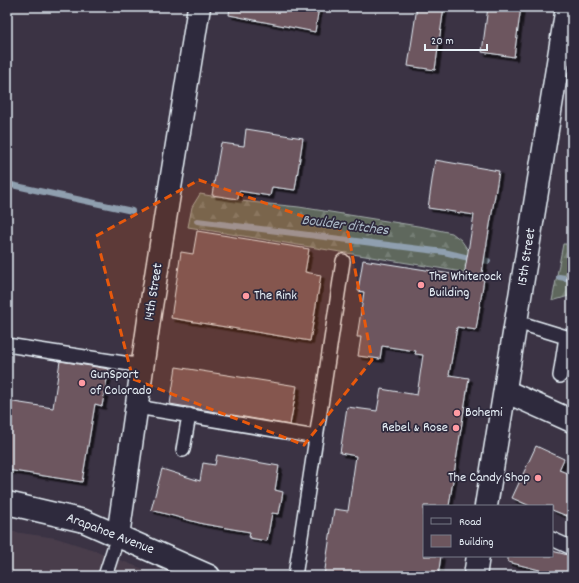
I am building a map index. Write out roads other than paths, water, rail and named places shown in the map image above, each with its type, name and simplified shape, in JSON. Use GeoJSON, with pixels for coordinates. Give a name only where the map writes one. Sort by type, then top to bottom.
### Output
{"type":"FeatureCollection","features":[{"type":"Feature","properties":{"kind":"street","name":"14th Street"},"geometry":{"type":"LineString","coordinates":[[118,536],[172,174],[199,7]]}},
{"type":"Feature","properties":{"kind":"street","name":"15th Street"},"geometry":{"type":"LineString","coordinates":[[486,505],[567,7]]}},
{"type":"Feature","properties":{"kind":"street"},"geometry":{"type":"LineString","coordinates":[[505,391],[572,421]]}},
{"type":"Feature","properties":{"kind":"street","name":"Arapahoe Avenue"},"geometry":{"type":"LineString","coordinates":[[7,503],[84,521],[209,576]]}},
{"type":"Feature","properties":{"kind":"street"},"geometry":{"type":"LineString","coordinates":[[475,576],[478,557]]}},
{"type":"Feature","properties":{"kind":"lane"},"geometry":{"type":"LineString","coordinates":[[295,576],[343,261]]}},
{"type":"Feature","properties":{"kind":"lane"},"geometry":{"type":"LineString","coordinates":[[517,322],[566,337],[560,376]]}},
{"type":"Feature","properties":{"kind":"lane"},"geometry":{"type":"LineString","coordinates":[[7,345],[143,366]]}},
{"type":"Feature","properties":{"kind":"lane"},"geometry":{"type":"LineString","coordinates":[[137,407],[316,437]]}},
{"type":"Feature","properties":{"kind":"lane"},"geometry":{"type":"LineString","coordinates":[[183,450],[189,415]]}},
{"type":"Feature","properties":{"kind":"lane","name":"14th Street"},"geometry":{"type":"LineString","coordinates":[[105,576],[118,536]]}},
{"type":"Feature","properties":{"kind":"lane"},"geometry":{"type":"LineString","coordinates":[[553,539],[572,548]]}},
{"type":"Feature","properties":{"kind":"waterway","name":"Boulder ditches"},"geometry":{"type":"LineString","coordinates":[[7,184],[132,211]]}},
{"type":"Feature","properties":{"kind":"waterway","name":"Boulder ditches"},"geometry":{"type":"LineString","coordinates":[[197,221],[444,252],[488,261]]}},
{"type":"Feature","properties":{"kind":"waterway","name":"Boulder ditches"},"geometry":{"type":"LineString","coordinates":[[559,277],[572,279]]}},
{"type":"Feature","properties":{"kind":"place","name":"The Whiterock Building"},"geometry":{"type":"Point","coordinates":[421,285]}},
{"type":"Feature","properties":{"kind":"place","name":"The Rink"},"geometry":{"type":"Point","coordinates":[246,296]}},
{"type":"Feature","properties":{"kind":"place","name":"GunSport of Colorado"},"geometry":{"type":"Point","coordinates":[82,383]}},
{"type":"Feature","properties":{"kind":"place","name":"Bohemi"},"geometry":{"type":"Point","coordinates":[457,413]}},
{"type":"Feature","properties":{"kind":"place","name":"Rebel & Rose"},"geometry":{"type":"Point","coordinates":[456,428]}},
{"type":"Feature","properties":{"kind":"place","name":"The Candy Shop"},"geometry":{"type":"Point","coordinates":[538,478]}}]}
